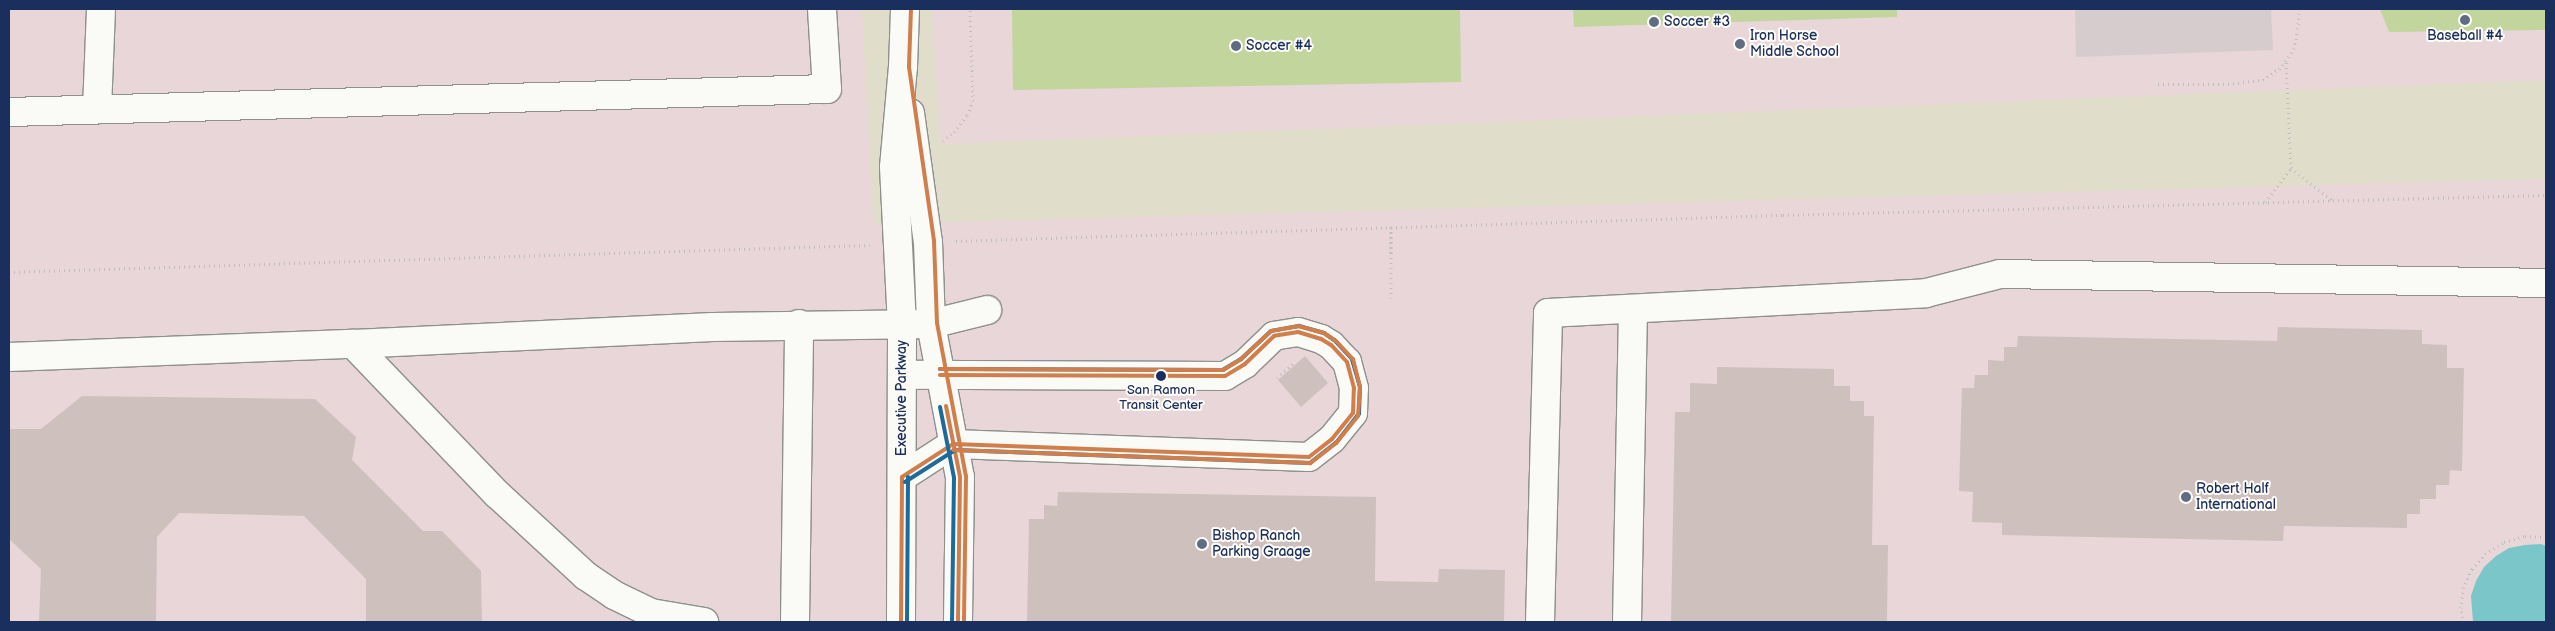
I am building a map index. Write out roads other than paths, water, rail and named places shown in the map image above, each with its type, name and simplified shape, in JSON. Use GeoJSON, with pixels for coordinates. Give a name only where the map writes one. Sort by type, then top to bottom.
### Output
{"type":"FeatureCollection","features":[{"type":"Feature","properties":{"kind":"street"},"geometry":{"type":"LineString","coordinates":[[97,109],[101,9]]}},
{"type":"Feature","properties":{"kind":"street"},"geometry":{"type":"LineString","coordinates":[[9,112],[827,89],[822,9]]}},
{"type":"Feature","properties":{"kind":"street"},"geometry":{"type":"LineString","coordinates":[[905,9],[903,67],[928,242],[931,324],[960,477],[958,622]]}},
{"type":"Feature","properties":{"kind":"street","name":"Executive Parkway"},"geometry":{"type":"LineString","coordinates":[[901,622],[902,324],[894,167],[903,67]]}},
{"type":"Feature","properties":{"kind":"street"},"geometry":{"type":"LineString","coordinates":[[1540,622],[1548,313],[1926,293],[2000,274],[2546,283]]}},
{"type":"Feature","properties":{"kind":"street"},"geometry":{"type":"LineString","coordinates":[[1627,622],[1633,308]]}},
{"type":"Feature","properties":{"kind":"street"},"geometry":{"type":"LineString","coordinates":[[9,357],[799,324],[931,324],[987,310]]}},
{"type":"Feature","properties":{"kind":"street"},"geometry":{"type":"LineString","coordinates":[[795,622],[799,324]]}},
{"type":"Feature","properties":{"kind":"street"},"geometry":{"type":"LineString","coordinates":[[902,374],[1225,376],[1245,364],[1274,336],[1298,332],[1321,339],[1331,345],[1347,362],[1354,388],[1353,413],[1332,439],[1309,457],[953,444],[902,477]]}},
{"type":"Feature","properties":{"kind":"street"},"geometry":{"type":"LineString","coordinates":[[353,344],[497,494],[586,576],[614,595],[651,613],[704,622]]}},
{"type":"Feature","properties":{"kind":"water"},"geometry":{"type":"Polygon","coordinates":[[[2541,544],[2546,546],[2546,622],[2473,622],[2471,596],[2476,581],[2484,567],[2509,548],[2541,544]]]}},
{"type":"Feature","properties":{"kind":"place","name":"Baseball #4"},"geometry":{"type":"Point","coordinates":[2465,20]}},
{"type":"Feature","properties":{"kind":"place","name":"Soccer #3"},"geometry":{"type":"Point","coordinates":[1654,22]}},
{"type":"Feature","properties":{"kind":"place","name":"Iron Horse Middle School"},"geometry":{"type":"Point","coordinates":[1740,44]}},
{"type":"Feature","properties":{"kind":"place","name":"Soccer #4"},"geometry":{"type":"Point","coordinates":[1236,46]}},
{"type":"Feature","properties":{"kind":"place","name":"San Ramon Transit Center"},"geometry":{"type":"Point","coordinates":[1161,376]}},
{"type":"Feature","properties":{"kind":"place","name":"Robert Half International"},"geometry":{"type":"Point","coordinates":[2186,497]}},
{"type":"Feature","properties":{"kind":"place","name":"Bishop Ranch Parking Graage"},"geometry":{"type":"Point","coordinates":[1202,544]}}]}
